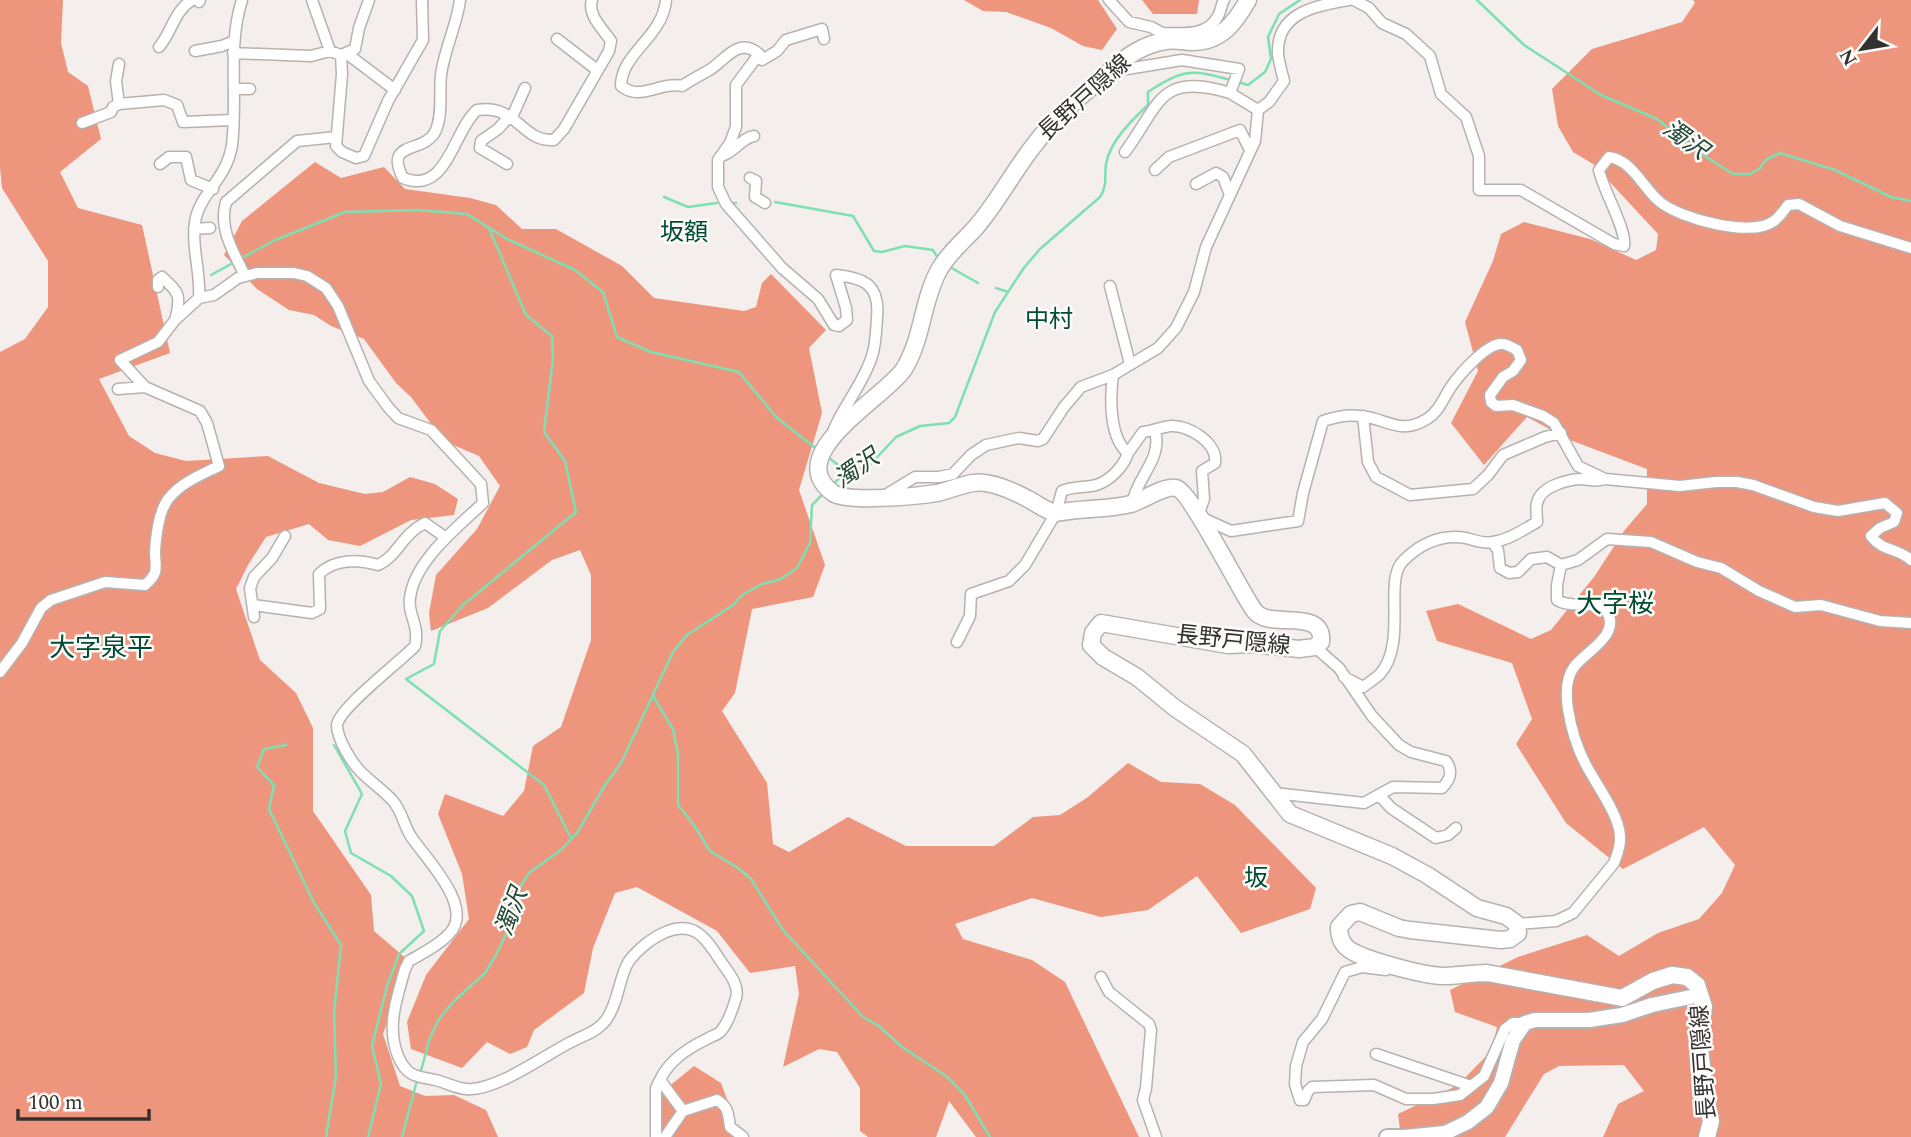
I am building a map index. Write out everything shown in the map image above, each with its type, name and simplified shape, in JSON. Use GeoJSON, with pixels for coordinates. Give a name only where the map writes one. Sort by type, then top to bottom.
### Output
{"type":"FeatureCollection","features":[{"type":"Feature","properties":{"kind":"main road","name":"長野戸隠線"},"geometry":{"type":"LineString","coordinates":[[1248,0],[1229,29],[1218,36],[1193,42],[1161,37],[1115,66],[1036,142],[981,220],[949,255],[938,272],[926,305],[917,345],[902,372],[857,410],[827,446],[819,459],[817,470],[832,493],[842,498],[911,497],[973,483],[988,484],[1009,490],[1047,511],[1056,513],[1132,503],[1171,487],[1187,495],[1208,528],[1232,577],[1258,615],[1267,619],[1307,622],[1317,626],[1322,634],[1321,642],[1315,647],[1299,649],[1252,644],[1228,645],[1101,623],[1093,634],[1091,645],[1175,708],[1244,754],[1290,814],[1392,856],[1444,885],[1477,908],[1506,916],[1517,924],[1518,933],[1510,939],[1501,940],[1399,928],[1360,912],[1351,914],[1342,921],[1339,932],[1342,942],[1350,950],[1367,958],[1419,972],[1446,976],[1468,972],[1487,974],[1622,998],[1653,981],[1672,975],[1687,977],[1697,985],[1704,1007],[1699,1040],[1706,1100],[1712,1121],[1707,1137]]}},
{"type":"Feature","properties":{"kind":"main road"},"geometry":{"type":"LineString","coordinates":[[1387,1137],[1444,1133],[1468,1122],[1487,1107],[1502,1083],[1513,1040],[1525,1023],[1535,1020],[1588,1020],[1622,1015],[1652,1005],[1700,995]]}},
{"type":"Feature","properties":{"kind":"street"},"geometry":{"type":"LineString","coordinates":[[199,298],[200,273],[194,241],[196,215],[226,167],[231,153],[233,53],[236,19],[242,0]]}},
{"type":"Feature","properties":{"kind":"street"},"geometry":{"type":"LineString","coordinates":[[312,0],[339,53],[342,74],[337,146],[342,152],[356,158],[364,156],[395,90],[423,40],[422,0]]}},
{"type":"Feature","properties":{"kind":"street"},"geometry":{"type":"LineString","coordinates":[[233,53],[312,56],[355,49],[369,0]]}},
{"type":"Feature","properties":{"kind":"street"},"geometry":{"type":"LineString","coordinates":[[460,0],[441,74],[436,128],[428,140],[402,151],[398,156],[397,166],[403,178],[413,183],[435,177],[453,150],[467,119],[477,110],[498,109],[544,141],[554,140],[564,129],[609,51],[611,41],[592,14],[592,0]]}},
{"type":"Feature","properties":{"kind":"street"},"geometry":{"type":"LineString","coordinates":[[666,0],[664,16],[624,69],[621,86],[633,93],[674,85],[682,86],[713,68],[730,52],[744,47],[753,49],[762,60],[777,51],[786,40],[822,29],[824,39]]}},
{"type":"Feature","properties":{"kind":"street"},"geometry":{"type":"LineString","coordinates":[[1109,0],[1129,22],[1151,26],[1161,37],[1203,30],[1217,18],[1224,0]]}},
{"type":"Feature","properties":{"kind":"street"},"geometry":{"type":"LineString","coordinates":[[883,496],[915,477],[953,474],[971,455],[986,445],[1019,438],[1038,441],[1043,439],[1063,407],[1081,387],[1114,375],[1158,348],[1176,328],[1194,292],[1206,247],[1255,141],[1258,110],[1269,102],[1284,81],[1278,54],[1283,27],[1303,12],[1351,0],[1369,8],[1382,23],[1406,34],[1430,56],[1441,94],[1466,117],[1479,156],[1479,190],[1521,190],[1614,244],[1624,246],[1623,233],[1605,192],[1600,170],[1609,157],[1622,159],[1660,202],[1677,213],[1706,224],[1756,227],[1766,225],[1775,221],[1788,205],[1799,204],[1840,226],[1911,248]]}},
{"type":"Feature","properties":{"kind":"street"},"geometry":{"type":"LineString","coordinates":[[159,47],[166,39],[177,13],[184,10],[187,3],[197,1]]}},
{"type":"Feature","properties":{"kind":"street"},"geometry":{"type":"LineString","coordinates":[[557,39],[597,70]]}},
{"type":"Feature","properties":{"kind":"street"},"geometry":{"type":"LineString","coordinates":[[195,51],[234,41]]}},
{"type":"Feature","properties":{"kind":"street"},"geometry":{"type":"LineString","coordinates":[[339,53],[395,90]]}},
{"type":"Feature","properties":{"kind":"street"},"geometry":{"type":"LineString","coordinates":[[759,54],[736,85],[736,127],[730,143],[718,160],[718,187],[726,204],[782,268],[818,299],[834,325],[839,326],[846,320],[846,308],[836,275],[854,277],[866,282],[878,301],[876,341],[872,359],[858,387],[846,403],[827,446]]}},
{"type":"Feature","properties":{"kind":"street"},"geometry":{"type":"LineString","coordinates":[[1115,66],[1127,69],[1182,60],[1239,69],[1231,90]]}},
{"type":"Feature","properties":{"kind":"street"},"geometry":{"type":"LineString","coordinates":[[119,64],[116,81],[119,104]]}},
{"type":"Feature","properties":{"kind":"street"},"geometry":{"type":"LineString","coordinates":[[1125,152],[1147,122],[1156,102],[1182,86],[1231,90],[1258,110]]}},
{"type":"Feature","properties":{"kind":"street"},"geometry":{"type":"LineString","coordinates":[[506,164],[480,148],[481,141],[511,117],[525,88]]}},
{"type":"Feature","properties":{"kind":"street"},"geometry":{"type":"LineString","coordinates":[[234,89],[250,89]]}},
{"type":"Feature","properties":{"kind":"street"},"geometry":{"type":"LineString","coordinates":[[82,123],[111,112],[119,104],[164,100],[177,105],[183,122],[233,120]]}},
{"type":"Feature","properties":{"kind":"street"},"geometry":{"type":"LineString","coordinates":[[1155,170],[1169,157],[1240,130],[1250,150]]}},
{"type":"Feature","properties":{"kind":"street"},"geometry":{"type":"LineString","coordinates":[[721,156],[731,152],[747,137],[754,136]]}},
{"type":"Feature","properties":{"kind":"street"},"geometry":{"type":"LineString","coordinates":[[245,276],[225,233],[223,211],[226,202],[297,141],[336,137]]}},
{"type":"Feature","properties":{"kind":"street"},"geometry":{"type":"LineString","coordinates":[[160,164],[169,157],[186,157],[191,180],[213,189]]}},
{"type":"Feature","properties":{"kind":"street"},"geometry":{"type":"LineString","coordinates":[[1196,184],[1216,173],[1223,177],[1230,195]]}},
{"type":"Feature","properties":{"kind":"street"},"geometry":{"type":"LineString","coordinates":[[750,178],[756,181],[755,197],[765,203]]}},
{"type":"Feature","properties":{"kind":"street"},"geometry":{"type":"LineString","coordinates":[[194,229],[210,229]]}},
{"type":"Feature","properties":{"kind":"street"},"geometry":{"type":"LineString","coordinates":[[0,672],[23,643],[41,608],[51,600],[105,582],[145,585],[154,577],[159,517],[167,499],[186,482],[219,466],[207,423],[200,411],[145,387],[120,360],[158,342],[175,320],[199,298],[214,295],[238,278],[257,273],[294,273],[307,276],[326,288],[344,315],[369,381],[398,418],[431,430],[481,484],[483,503],[445,537],[412,588],[409,600],[417,629],[415,646],[352,703],[341,715],[337,725],[341,740],[361,772],[395,803],[410,835],[437,870],[453,897],[458,912],[451,933],[409,961],[405,969],[392,1018],[398,1056],[406,1071],[417,1077],[466,1089],[480,1088],[546,1058],[569,1042],[596,1031],[607,1020],[617,1001],[628,962],[651,940],[668,931],[683,928],[697,931],[706,938],[735,982],[737,993],[720,1032],[687,1049],[665,1069],[656,1088],[656,1137]]}},
{"type":"Feature","properties":{"kind":"street"},"geometry":{"type":"LineString","coordinates":[[158,287],[158,280],[162,277],[177,291],[179,300],[175,320]]}},
{"type":"Feature","properties":{"kind":"street"},"geometry":{"type":"LineString","coordinates":[[1110,286],[1130,364]]}},
{"type":"Feature","properties":{"kind":"street"},"geometry":{"type":"LineString","coordinates":[[957,642],[970,617],[971,594],[1009,581],[1025,565],[1056,513],[1062,491],[1099,484],[1122,467],[1143,432],[1170,426],[1187,428],[1210,445],[1216,456],[1215,463],[1202,471],[1203,499],[1198,516],[1231,531],[1298,521],[1314,447],[1323,421],[1339,416],[1363,416],[1402,428],[1426,420],[1435,413],[1453,383],[1472,363],[1490,347],[1502,344],[1517,351],[1521,360],[1513,371],[1503,377],[1490,395],[1491,402],[1496,406],[1513,405],[1554,423],[1578,466],[1605,479],[1680,486],[1737,482],[1814,507],[1838,511],[1885,503],[1897,513],[1894,522],[1880,528],[1871,536],[1878,546],[1902,553],[1911,560]]}},
{"type":"Feature","properties":{"kind":"street"},"geometry":{"type":"LineString","coordinates":[[1114,375],[1112,397],[1117,440],[1128,453]]}},
{"type":"Feature","properties":{"kind":"street"},"geometry":{"type":"LineString","coordinates":[[118,389],[145,387]]}},
{"type":"Feature","properties":{"kind":"street"},"geometry":{"type":"LineString","coordinates":[[1363,416],[1368,462],[1376,477],[1410,495],[1473,489],[1503,455],[1561,433]]}},
{"type":"Feature","properties":{"kind":"street"},"geometry":{"type":"LineString","coordinates":[[1132,503],[1133,495],[1154,453],[1157,441],[1155,431]]}},
{"type":"Feature","properties":{"kind":"street"},"geometry":{"type":"LineString","coordinates":[[1344,677],[1363,687],[1380,673],[1389,658],[1395,635],[1396,579],[1402,562],[1426,543],[1440,537],[1454,536],[1492,542],[1520,533],[1536,522],[1537,500],[1543,492],[1566,481],[1605,479]]}},
{"type":"Feature","properties":{"kind":"street"},"geometry":{"type":"LineString","coordinates":[[253,605],[312,613],[320,609],[319,574],[328,565],[356,561],[378,565],[386,562],[403,538],[425,523],[445,537]]}},
{"type":"Feature","properties":{"kind":"street"},"geometry":{"type":"LineString","coordinates":[[254,617],[250,587],[285,536]]}},
{"type":"Feature","properties":{"kind":"street"},"geometry":{"type":"LineString","coordinates":[[1492,542],[1498,550],[1500,568],[1508,573],[1518,572],[1531,559],[1547,556],[1561,565],[1578,560],[1607,539],[1651,542],[1697,562],[1721,568],[1759,591],[1794,607],[1821,605],[1880,621],[1911,623]]}},
{"type":"Feature","properties":{"kind":"street"},"geometry":{"type":"LineString","coordinates":[[1517,924],[1556,921],[1573,913],[1614,863],[1620,838],[1618,825],[1584,762],[1567,706],[1569,675],[1574,666],[1607,634],[1610,621],[1601,606],[1563,604],[1557,600],[1561,565]]}},
{"type":"Feature","properties":{"kind":"street"},"geometry":{"type":"LineString","coordinates":[[1273,793],[1364,803],[1393,787],[1443,788],[1450,776],[1450,767],[1446,761],[1411,752],[1399,745],[1372,716],[1339,668],[1315,647]]}},
{"type":"Feature","properties":{"kind":"street"},"geometry":{"type":"LineString","coordinates":[[1379,795],[1391,808],[1436,838],[1448,835],[1455,828]]}},
{"type":"Feature","properties":{"kind":"street"},"geometry":{"type":"LineString","coordinates":[[1419,972],[1413,977],[1362,967],[1345,972],[1322,1019],[1303,1042],[1296,1066],[1295,1084],[1300,1100],[1304,1100],[1312,1087],[1374,1085],[1406,1099],[1460,1095],[1484,1076],[1505,1030],[1513,1023],[1525,1023]]}},
{"type":"Feature","properties":{"kind":"street"},"geometry":{"type":"LineString","coordinates":[[1101,977],[1109,992],[1149,1024],[1151,1030],[1143,1100],[1156,1137]]}},
{"type":"Feature","properties":{"kind":"street"},"geometry":{"type":"LineString","coordinates":[[1376,1054],[1471,1086]]}},
{"type":"Feature","properties":{"kind":"street"},"geometry":{"type":"LineString","coordinates":[[660,1080],[682,1111]]}},
{"type":"Feature","properties":{"kind":"street"},"geometry":{"type":"LineString","coordinates":[[665,1137],[682,1111],[717,1100],[724,1104],[727,1110],[730,1128],[743,1137]]}},
{"type":"Feature","properties":{"kind":"shaded area"},"geometry":{"type":"Polygon","coordinates":[[[0,0],[63,0],[61,43],[68,72],[88,86],[101,139],[60,172],[78,208],[142,225],[170,353],[99,379],[129,436],[155,453],[186,461],[268,456],[319,483],[365,494],[383,492],[410,477],[435,484],[458,499],[454,515],[411,520],[360,546],[328,540],[309,524],[266,537],[236,589],[260,660],[296,693],[313,728],[313,811],[371,895],[374,931],[409,961],[383,1034],[400,1086],[425,1096],[454,1095],[486,1110],[498,1137],[0,1137],[0,352],[25,339],[48,307],[48,261],[2,188],[0,0]]]}},
{"type":"Feature","properties":{"kind":"shaded area"},"geometry":{"type":"Polygon","coordinates":[[[964,0],[1098,0],[1117,29],[1102,50],[1083,46],[1051,28],[1006,12],[983,11],[964,0]]]}},
{"type":"Feature","properties":{"kind":"shaded area"},"geometry":{"type":"Polygon","coordinates":[[[1142,0],[1199,0],[1197,14],[1153,14],[1142,0]]]}},
{"type":"Feature","properties":{"kind":"shaded area"},"geometry":{"type":"Polygon","coordinates":[[[1693,0],[1911,0],[1911,1137],[1603,1137],[1618,1104],[1644,1091],[1624,1065],[1559,1066],[1544,1074],[1505,1137],[1401,1137],[1398,1114],[1458,1085],[1492,1050],[1497,1027],[1455,1012],[1450,990],[1518,957],[1587,935],[1619,956],[1658,933],[1699,919],[1722,893],[1735,865],[1704,827],[1623,869],[1566,823],[1516,744],[1532,719],[1512,663],[1437,641],[1426,611],[1458,604],[1531,639],[1551,630],[1647,504],[1647,469],[1570,440],[1527,417],[1484,465],[1451,423],[1478,371],[1465,322],[1493,261],[1501,234],[1524,222],[1590,239],[1636,260],[1656,250],[1658,234],[1593,164],[1573,152],[1558,126],[1552,89],[1592,49],[1682,22],[1695,3],[1693,0]]]}},
{"type":"Feature","properties":{"kind":"shaded area"},"geometry":{"type":"Polygon","coordinates":[[[315,162],[341,178],[384,167],[405,189],[470,198],[496,205],[522,229],[556,229],[622,266],[654,298],[744,311],[756,307],[762,283],[771,274],[826,330],[809,348],[822,413],[799,490],[825,565],[813,597],[752,609],[735,693],[722,711],[767,783],[773,844],[789,852],[848,817],[906,846],[994,846],[1033,817],[1060,815],[1088,797],[1128,763],[1161,782],[1200,784],[1235,805],[1316,888],[1310,909],[1241,933],[1197,876],[1148,910],[1101,917],[1032,898],[955,924],[963,939],[1032,960],[1065,982],[1139,1137],[976,1137],[949,1101],[936,1137],[868,1137],[860,1131],[860,1088],[837,1052],[819,1049],[783,1067],[799,994],[795,966],[750,973],[717,931],[637,887],[615,893],[593,948],[584,993],[534,1030],[527,1047],[510,1054],[487,1042],[462,1068],[411,1049],[407,1022],[426,975],[469,919],[462,874],[438,814],[445,794],[503,816],[524,791],[533,746],[561,727],[591,640],[591,575],[580,550],[552,560],[488,608],[431,631],[429,613],[436,575],[477,529],[500,486],[479,456],[444,441],[364,339],[331,326],[314,315],[289,310],[257,289],[224,255],[242,221],[315,162]]]}},
{"type":"Feature","properties":{"kind":"shaded area"},"geometry":{"type":"Polygon","coordinates":[[[694,1066],[721,1083],[738,1129],[736,1137],[663,1137],[653,1117],[661,1093],[694,1066]]]}},
{"type":"Feature","properties":{"kind":"waterway","name":"濁沢"},"geometry":{"type":"LineString","coordinates":[[1238,82],[1248,85],[1265,72],[1271,59],[1268,37],[1279,14],[1300,0]]}},
{"type":"Feature","properties":{"kind":"waterway","name":"濁沢"},"geometry":{"type":"LineString","coordinates":[[1477,0],[1524,45],[1601,95],[1657,119],[1697,151],[1733,174],[1750,174],[1759,169],[1767,159],[1780,153],[1835,170],[1891,197],[1911,201]]}},
{"type":"Feature","properties":{"kind":"waterway","name":"濁沢"},"geometry":{"type":"LineString","coordinates":[[832,485],[847,471],[868,467],[896,437],[920,426],[949,423],[955,417],[995,312],[1023,269],[1040,249],[1100,197],[1112,147],[1128,125],[1148,105],[1148,92],[1170,79],[1188,73],[1231,80]]}},
{"type":"Feature","properties":{"kind":"waterway"},"geometry":{"type":"LineString","coordinates":[[664,197],[688,207],[717,203]]}},
{"type":"Feature","properties":{"kind":"waterway"},"geometry":{"type":"LineString","coordinates":[[775,202],[853,216],[874,251],[882,252],[905,246],[933,250],[939,260]]}},
{"type":"Feature","properties":{"kind":"waterway"},"geometry":{"type":"LineString","coordinates":[[211,275],[273,241],[345,212],[418,210],[467,214],[507,239],[575,270],[603,292],[617,337],[651,352],[739,372],[777,418],[818,450]]}},
{"type":"Feature","properties":{"kind":"waterway"},"geometry":{"type":"LineString","coordinates":[[489,228],[526,315],[552,336],[553,359],[544,432],[565,461],[576,512],[463,605],[440,631],[434,664],[406,679],[544,785],[571,838]]}},
{"type":"Feature","properties":{"kind":"waterway"},"geometry":{"type":"LineString","coordinates":[[948,266],[978,283]]}},
{"type":"Feature","properties":{"kind":"waterway"},"geometry":{"type":"LineString","coordinates":[[996,288],[1008,292]]}},
{"type":"Feature","properties":{"kind":"waterway"},"geometry":{"type":"LineString","coordinates":[[829,458],[846,471]]}},
{"type":"Feature","properties":{"kind":"waterway","name":"濁沢"},"geometry":{"type":"LineString","coordinates":[[420,1074],[430,1038],[439,1019],[453,1002],[485,973],[496,955],[508,930],[518,890],[529,873],[562,849],[577,833],[621,763],[673,652],[687,635],[733,605],[742,595],[762,584],[781,579],[797,568],[810,543],[812,505],[825,492]]}},
{"type":"Feature","properties":{"kind":"waterway"},"geometry":{"type":"LineString","coordinates":[[653,696],[673,729],[678,754],[678,805],[710,851],[751,879],[783,930],[863,1017],[946,1076],[965,1095],[990,1137]]}},
{"type":"Feature","properties":{"kind":"waterway"},"geometry":{"type":"LineString","coordinates":[[286,745],[264,749],[257,767],[274,785],[269,809],[314,903],[341,945],[334,1013],[336,1076],[326,1137]]}},
{"type":"Feature","properties":{"kind":"waterway"},"geometry":{"type":"LineString","coordinates":[[334,745],[362,794],[345,831],[351,853],[391,876],[412,896],[424,931],[399,954],[387,986],[372,1046],[381,1084],[368,1137]]}},
{"type":"Feature","properties":{"kind":"waterway","name":"濁沢"},"geometry":{"type":"LineString","coordinates":[[402,1137],[417,1080]]}},
{"type":"Feature","properties":{"kind":"district","name":"坂額"},"geometry":{"type":"Point","coordinates":[684,233]}},
{"type":"Feature","properties":{"kind":"district","name":"中村"},"geometry":{"type":"Point","coordinates":[1049,320]}},
{"type":"Feature","properties":{"kind":"district","name":"大字桜"},"geometry":{"type":"Point","coordinates":[1615,604]}},
{"type":"Feature","properties":{"kind":"district","name":"大字泉平"},"geometry":{"type":"Point","coordinates":[101,648]}},
{"type":"Feature","properties":{"kind":"district","name":"坂"},"geometry":{"type":"Point","coordinates":[1256,879]}}]}
